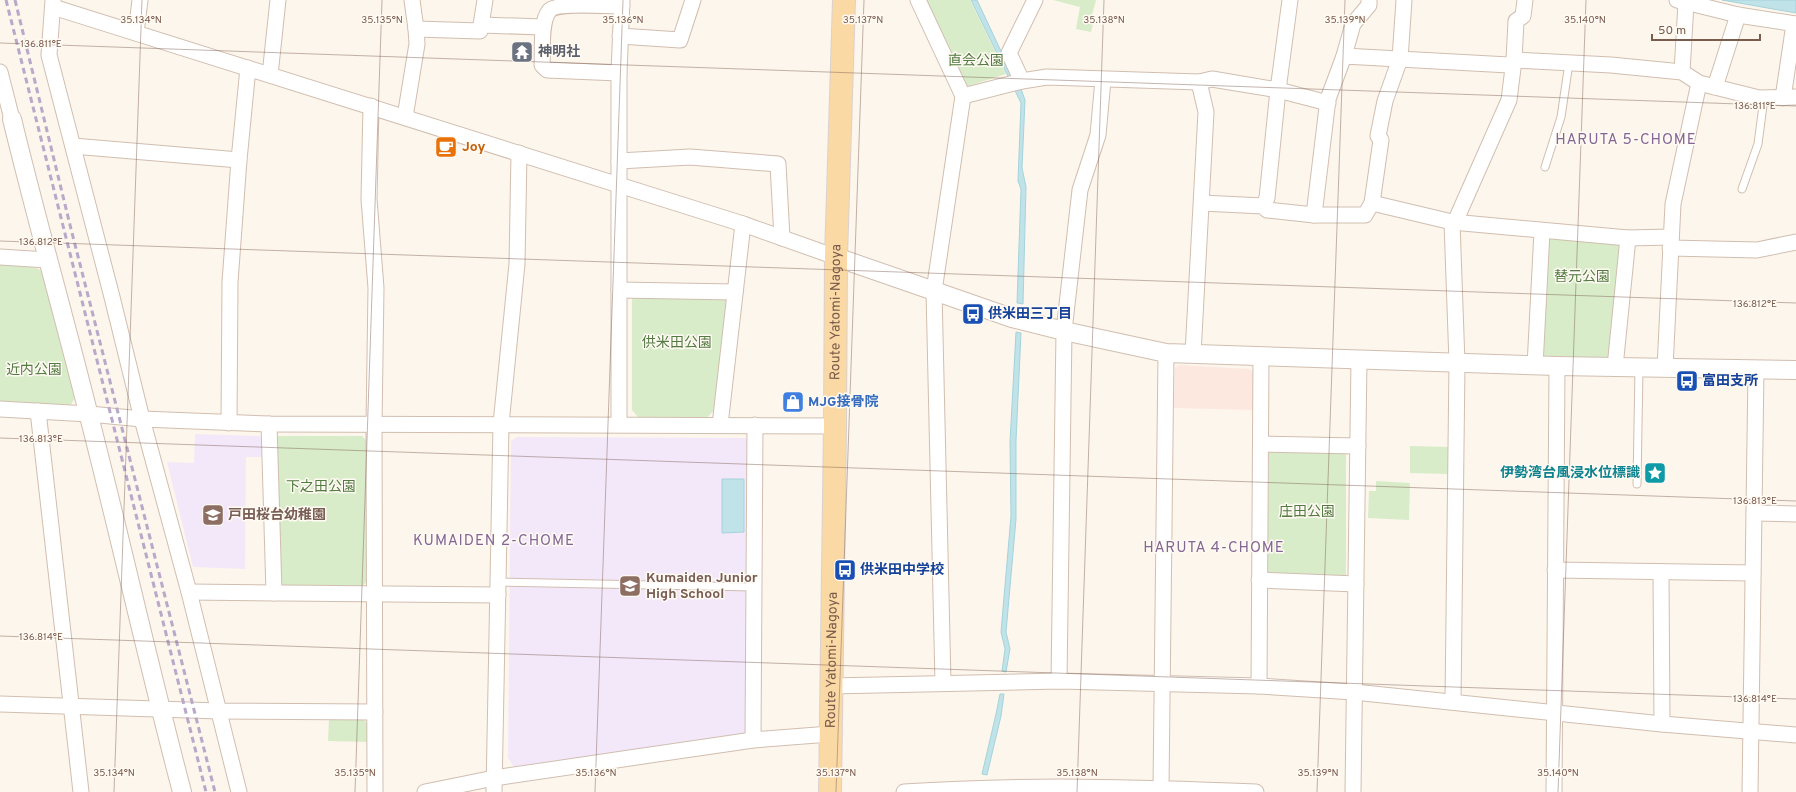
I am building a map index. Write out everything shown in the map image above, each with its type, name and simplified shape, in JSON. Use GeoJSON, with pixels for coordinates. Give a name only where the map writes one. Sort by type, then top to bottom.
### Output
{"type":"FeatureCollection","features":[{"type":"Feature","properties":{"kind":"main road","name":"Route Yatomi-Nagoya"},"geometry":{"type":"LineString","coordinates":[[830,792],[836,257],[844,0]]}},
{"type":"Feature","properties":{"kind":"street"},"geometry":{"type":"LineString","coordinates":[[136,33],[140,0]]}},
{"type":"Feature","properties":{"kind":"street"},"geometry":{"type":"LineString","coordinates":[[270,75],[278,0]]}},
{"type":"Feature","properties":{"kind":"street"},"geometry":{"type":"LineString","coordinates":[[405,117],[417,44],[412,0]]}},
{"type":"Feature","properties":{"kind":"street"},"geometry":{"type":"LineString","coordinates":[[416,29],[480,31],[485,0]]}},
{"type":"Feature","properties":{"kind":"street"},"geometry":{"type":"LineString","coordinates":[[620,36],[680,40],[693,0]]}},
{"type":"Feature","properties":{"kind":"street"},"geometry":{"type":"LineString","coordinates":[[918,0],[963,96],[934,291],[943,683]]}},
{"type":"Feature","properties":{"kind":"street"},"geometry":{"type":"LineString","coordinates":[[1017,83],[1010,53],[1035,0]]}},
{"type":"Feature","properties":{"kind":"street"},"geometry":{"type":"LineString","coordinates":[[1263,206],[1267,198],[1278,90],[1290,0]]}},
{"type":"Feature","properties":{"kind":"street"},"geometry":{"type":"LineString","coordinates":[[1314,215],[1328,103],[1353,24],[1369,5],[1369,0]]}},
{"type":"Feature","properties":{"kind":"street"},"geometry":{"type":"LineString","coordinates":[[1202,203],[1263,206],[1267,210],[1314,215],[1365,215],[1372,203],[1381,140],[1378,136],[1385,101],[1400,59],[1404,0]]}},
{"type":"Feature","properties":{"kind":"street"},"geometry":{"type":"LineString","coordinates":[[1453,702],[1457,363],[1453,222],[1509,100],[1514,60],[1516,21],[1523,16],[1525,0]]}},
{"type":"Feature","properties":{"kind":"street"},"geometry":{"type":"LineString","coordinates":[[1344,56],[1509,65],[1514,60],[1682,72],[1699,83],[1715,87],[1764,98],[1790,98],[1795,24],[1738,15],[1681,1],[1682,72]]}},
{"type":"Feature","properties":{"kind":"street"},"geometry":{"type":"LineString","coordinates":[[239,792],[189,592],[142,420],[49,55],[53,3],[136,33],[743,224],[1012,318],[1166,353],[1534,366],[1796,370]]}},
{"type":"Feature","properties":{"kind":"street"},"geometry":{"type":"LineString","coordinates":[[619,73],[547,70],[542,65],[544,27],[549,10],[553,7],[564,5],[622,3],[619,73],[619,424]]}},
{"type":"Feature","properties":{"kind":"street"},"geometry":{"type":"LineString","coordinates":[[1715,87],[1738,15]]}},
{"type":"Feature","properties":{"kind":"street"},"geometry":{"type":"LineString","coordinates":[[481,25],[544,27]]}},
{"type":"Feature","properties":{"kind":"street"},"geometry":{"type":"LineString","coordinates":[[229,423],[230,282],[239,160],[248,68]]}},
{"type":"Feature","properties":{"kind":"street"},"geometry":{"type":"LineString","coordinates":[[0,72],[89,414],[160,710],[182,792]]}},
{"type":"Feature","properties":{"kind":"street"},"geometry":{"type":"LineString","coordinates":[[963,96],[1047,77],[1199,82],[1212,79],[1278,90],[1328,103]]}},
{"type":"Feature","properties":{"kind":"street"},"geometry":{"type":"LineString","coordinates":[[1058,681],[1064,331],[1080,190],[1098,135],[1103,80]]}},
{"type":"Feature","properties":{"kind":"street"},"geometry":{"type":"LineString","coordinates":[[1193,354],[1206,112],[1199,82]]}},
{"type":"Feature","properties":{"kind":"street"},"geometry":{"type":"LineString","coordinates":[[1665,368],[1673,204],[1699,83]]}},
{"type":"Feature","properties":{"kind":"street"},"geometry":{"type":"LineString","coordinates":[[371,106],[369,199],[376,288],[374,425],[375,792]]}},
{"type":"Feature","properties":{"kind":"street"},"geometry":{"type":"LineString","coordinates":[[73,146],[239,160]]}},
{"type":"Feature","properties":{"kind":"street"},"geometry":{"type":"LineString","coordinates":[[494,785],[501,424],[517,264],[519,153]]}},
{"type":"Feature","properties":{"kind":"street"},"geometry":{"type":"LineString","coordinates":[[619,161],[690,157],[778,164],[782,238]]}},
{"type":"Feature","properties":{"kind":"street"},"geometry":{"type":"LineString","coordinates":[[1372,203],[1453,222],[1670,243],[1757,250],[1796,242]]}},
{"type":"Feature","properties":{"kind":"street"},"geometry":{"type":"LineString","coordinates":[[720,425],[743,224]]}},
{"type":"Feature","properties":{"kind":"street"},"geometry":{"type":"LineString","coordinates":[[1534,366],[1542,230]]}},
{"type":"Feature","properties":{"kind":"street"},"geometry":{"type":"LineString","coordinates":[[1615,367],[1628,238]]}},
{"type":"Feature","properties":{"kind":"street"},"geometry":{"type":"LineString","coordinates":[[0,257],[48,260]]}},
{"type":"Feature","properties":{"kind":"street"},"geometry":{"type":"LineString","coordinates":[[619,290],[735,292]]}},
{"type":"Feature","properties":{"kind":"street"},"geometry":{"type":"LineString","coordinates":[[1163,790],[1166,353]]}},
{"type":"Feature","properties":{"kind":"street"},"geometry":{"type":"LineString","coordinates":[[1259,686],[1261,356]]}},
{"type":"Feature","properties":{"kind":"street"},"geometry":{"type":"LineString","coordinates":[[1352,792],[1359,360]]}},
{"type":"Feature","properties":{"kind":"street"},"geometry":{"type":"LineString","coordinates":[[1554,792],[1557,366]]}},
{"type":"Feature","properties":{"kind":"street"},"geometry":{"type":"LineString","coordinates":[[1750,792],[1756,370]]}},
{"type":"Feature","properties":{"kind":"street"},"geometry":{"type":"LineString","coordinates":[[0,409],[89,414],[142,420],[268,424],[619,424],[835,426]]}},
{"type":"Feature","properties":{"kind":"street"},"geometry":{"type":"LineString","coordinates":[[38,411],[81,792]]}},
{"type":"Feature","properties":{"kind":"street"},"geometry":{"type":"LineString","coordinates":[[268,424],[274,593]]}},
{"type":"Feature","properties":{"kind":"street"},"geometry":{"type":"LineString","coordinates":[[753,740],[755,425]]}},
{"type":"Feature","properties":{"kind":"street"},"geometry":{"type":"LineString","coordinates":[[1261,444],[1358,446]]}},
{"type":"Feature","properties":{"kind":"street"},"geometry":{"type":"LineString","coordinates":[[1754,513],[1796,514]]}},
{"type":"Feature","properties":{"kind":"street"},"geometry":{"type":"LineString","coordinates":[[1555,570],[1753,573]]}},
{"type":"Feature","properties":{"kind":"street"},"geometry":{"type":"LineString","coordinates":[[1661,572],[1662,724]]}},
{"type":"Feature","properties":{"kind":"street"},"geometry":{"type":"LineString","coordinates":[[1259,580],[1356,584]]}},
{"type":"Feature","properties":{"kind":"street"},"geometry":{"type":"LineString","coordinates":[[189,592],[374,594],[498,588]]}},
{"type":"Feature","properties":{"kind":"street"},"geometry":{"type":"LineString","coordinates":[[831,686],[1058,681],[1163,682],[1259,686],[1354,692],[1662,724],[1796,735]]}},
{"type":"Feature","properties":{"kind":"street"},"geometry":{"type":"LineString","coordinates":[[0,704],[160,710],[375,712]]}},
{"type":"Feature","properties":{"kind":"street"},"geometry":{"type":"LineString","coordinates":[[425,792],[494,785],[753,740],[830,734]]}},
{"type":"Feature","properties":{"kind":"street"},"geometry":{"type":"LineString","coordinates":[[904,792],[947,789],[1256,792]]}},
{"type":"Feature","properties":{"kind":"lane"},"geometry":{"type":"LineString","coordinates":[[1545,167],[1562,117],[1569,63]]}},
{"type":"Feature","properties":{"kind":"lane"},"geometry":{"type":"LineString","coordinates":[[1742,189],[1758,144],[1764,98]]}},
{"type":"Feature","properties":{"kind":"lane"},"geometry":{"type":"LineString","coordinates":[[1637,484],[1639,368]]}},
{"type":"Feature","properties":{"kind":"lane"},"geometry":{"type":"LineString","coordinates":[[498,588],[754,587]]}},
{"type":"Feature","properties":{"kind":"shaded area"},"geometry":{"type":"Polygon","coordinates":[[[1179,365],[1250,369],[1255,375],[1255,410],[1174,408],[1175,368],[1179,365]]]}},
{"type":"Feature","properties":{"kind":"shaded area","name":"戸田桜台幼稚園"},"geometry":{"type":"Polygon","coordinates":[[[195,434],[259,436],[266,442],[265,457],[246,457],[245,569],[193,567],[167,462],[194,463],[195,434]]]}},
{"type":"Feature","properties":{"kind":"shaded area","name":"Kumaiden Junior High School"},"geometry":{"type":"Polygon","coordinates":[[[517,437],[747,438],[751,442],[749,730],[743,736],[514,767],[508,758],[511,441],[517,437]]]}},
{"type":"Feature","properties":{"kind":"green space","name":"直会公園"},"geometry":{"type":"Polygon","coordinates":[[[925,0],[970,0],[1006,74],[965,87],[925,0]]]}},
{"type":"Feature","properties":{"kind":"green space"},"geometry":{"type":"Polygon","coordinates":[[[1053,0],[1096,0],[1092,15],[1095,16],[1091,32],[1076,29],[1080,7],[1053,0]]]}},
{"type":"Feature","properties":{"kind":"green space","name":"替元公園"},"geometry":{"type":"Polygon","coordinates":[[[1550,236],[1617,241],[1622,246],[1612,354],[1607,358],[1545,356],[1540,351],[1545,242],[1550,236]]]}},
{"type":"Feature","properties":{"kind":"green space","name":"近内公園"},"geometry":{"type":"Polygon","coordinates":[[[0,264],[37,268],[43,272],[76,396],[70,406],[0,403],[0,264]]]}},
{"type":"Feature","properties":{"kind":"green space","name":"供米田公園"},"geometry":{"type":"Polygon","coordinates":[[[635,294],[727,299],[714,410],[707,418],[638,417],[632,410],[632,299],[635,294]]]}},
{"type":"Feature","properties":{"kind":"green space","name":"下之田公園"},"geometry":{"type":"Polygon","coordinates":[[[278,436],[362,436],[367,441],[368,581],[362,586],[284,586],[278,580],[273,441],[278,436]]]}},
{"type":"Feature","properties":{"kind":"green space"},"geometry":{"type":"Polygon","coordinates":[[[1410,446],[1449,447],[1448,474],[1410,473],[1410,446]]]}},
{"type":"Feature","properties":{"kind":"green space","name":"庄田公園"},"geometry":{"type":"Polygon","coordinates":[[[1271,449],[1346,451],[1346,577],[1267,573],[1269,452],[1271,449]]]}},
{"type":"Feature","properties":{"kind":"green space"},"geometry":{"type":"Polygon","coordinates":[[[1376,481],[1410,483],[1409,520],[1368,518],[1369,491],[1376,491],[1376,481]]]}},
{"type":"Feature","properties":{"kind":"green space"},"geometry":{"type":"Polygon","coordinates":[[[329,719],[363,719],[369,725],[370,742],[328,741],[329,719]]]}},
{"type":"Feature","properties":{"kind":"water"},"geometry":{"type":"Polygon","coordinates":[[[971,0],[977,0],[1000,49],[1020,86],[1025,100],[1022,168],[1026,187],[1023,304],[1017,303],[1021,189],[1018,181],[1021,103],[971,0]]]}},
{"type":"Feature","properties":{"kind":"water"},"geometry":{"type":"Polygon","coordinates":[[[1722,0],[1796,0],[1796,13],[1722,0]]]}},
{"type":"Feature","properties":{"kind":"water"},"geometry":{"type":"Polygon","coordinates":[[[1016,332],[1021,333],[1016,441],[1016,519],[1006,632],[1010,649],[1006,672],[1002,671],[1005,649],[1001,632],[1011,516],[1010,442],[1016,332]]]}},
{"type":"Feature","properties":{"kind":"water"},"geometry":{"type":"Polygon","coordinates":[[[722,479],[744,479],[744,532],[722,533],[722,479]]]}},
{"type":"Feature","properties":{"kind":"water"},"geometry":{"type":"Polygon","coordinates":[[[1000,694],[1004,694],[1001,716],[987,775],[982,774],[1000,694]]]}},
{"type":"Feature","properties":{"kind":"railway"},"geometry":{"type":"LineString","coordinates":[[6,0],[206,792]]}},
{"type":"Feature","properties":{"kind":"railway"},"geometry":{"type":"LineString","coordinates":[[15,0],[71,229],[215,792]]}},
{"type":"Feature","properties":{"kind":"place","name":"神明社"},"geometry":{"type":"Point","coordinates":[522,52]}},
{"type":"Feature","properties":{"kind":"place","name":"Joy"},"geometry":{"type":"Point","coordinates":[446,147]}},
{"type":"Feature","properties":{"kind":"place","name":"供米田三丁目"},"geometry":{"type":"Point","coordinates":[973,314]}},
{"type":"Feature","properties":{"kind":"place","name":"富田支所"},"geometry":{"type":"Point","coordinates":[1687,381]}},
{"type":"Feature","properties":{"kind":"place","name":"MJG接骨院"},"geometry":{"type":"Point","coordinates":[793,402]}},
{"type":"Feature","properties":{"kind":"place","name":"伊勢湾台風浸水位標識"},"geometry":{"type":"Point","coordinates":[1655,473]}},
{"type":"Feature","properties":{"kind":"place","name":"戸田桜台幼稚園"},"geometry":{"type":"Point","coordinates":[213,515]}},
{"type":"Feature","properties":{"kind":"place","name":"供米田中学校"},"geometry":{"type":"Point","coordinates":[845,570]}},
{"type":"Feature","properties":{"kind":"place","name":"Kumaiden Junior High School"},"geometry":{"type":"Point","coordinates":[630,586]}},
{"type":"Feature","properties":{"kind":"district","name":"HARUTA 5-CHOME"},"geometry":{"type":"Point","coordinates":[1626,140]}},
{"type":"Feature","properties":{"kind":"district","name":"KUMAIDEN 2-CHOME"},"geometry":{"type":"Point","coordinates":[494,541]}},
{"type":"Feature","properties":{"kind":"district","name":"HARUTA 4-CHOME"},"geometry":{"type":"Point","coordinates":[1214,548]}}]}
